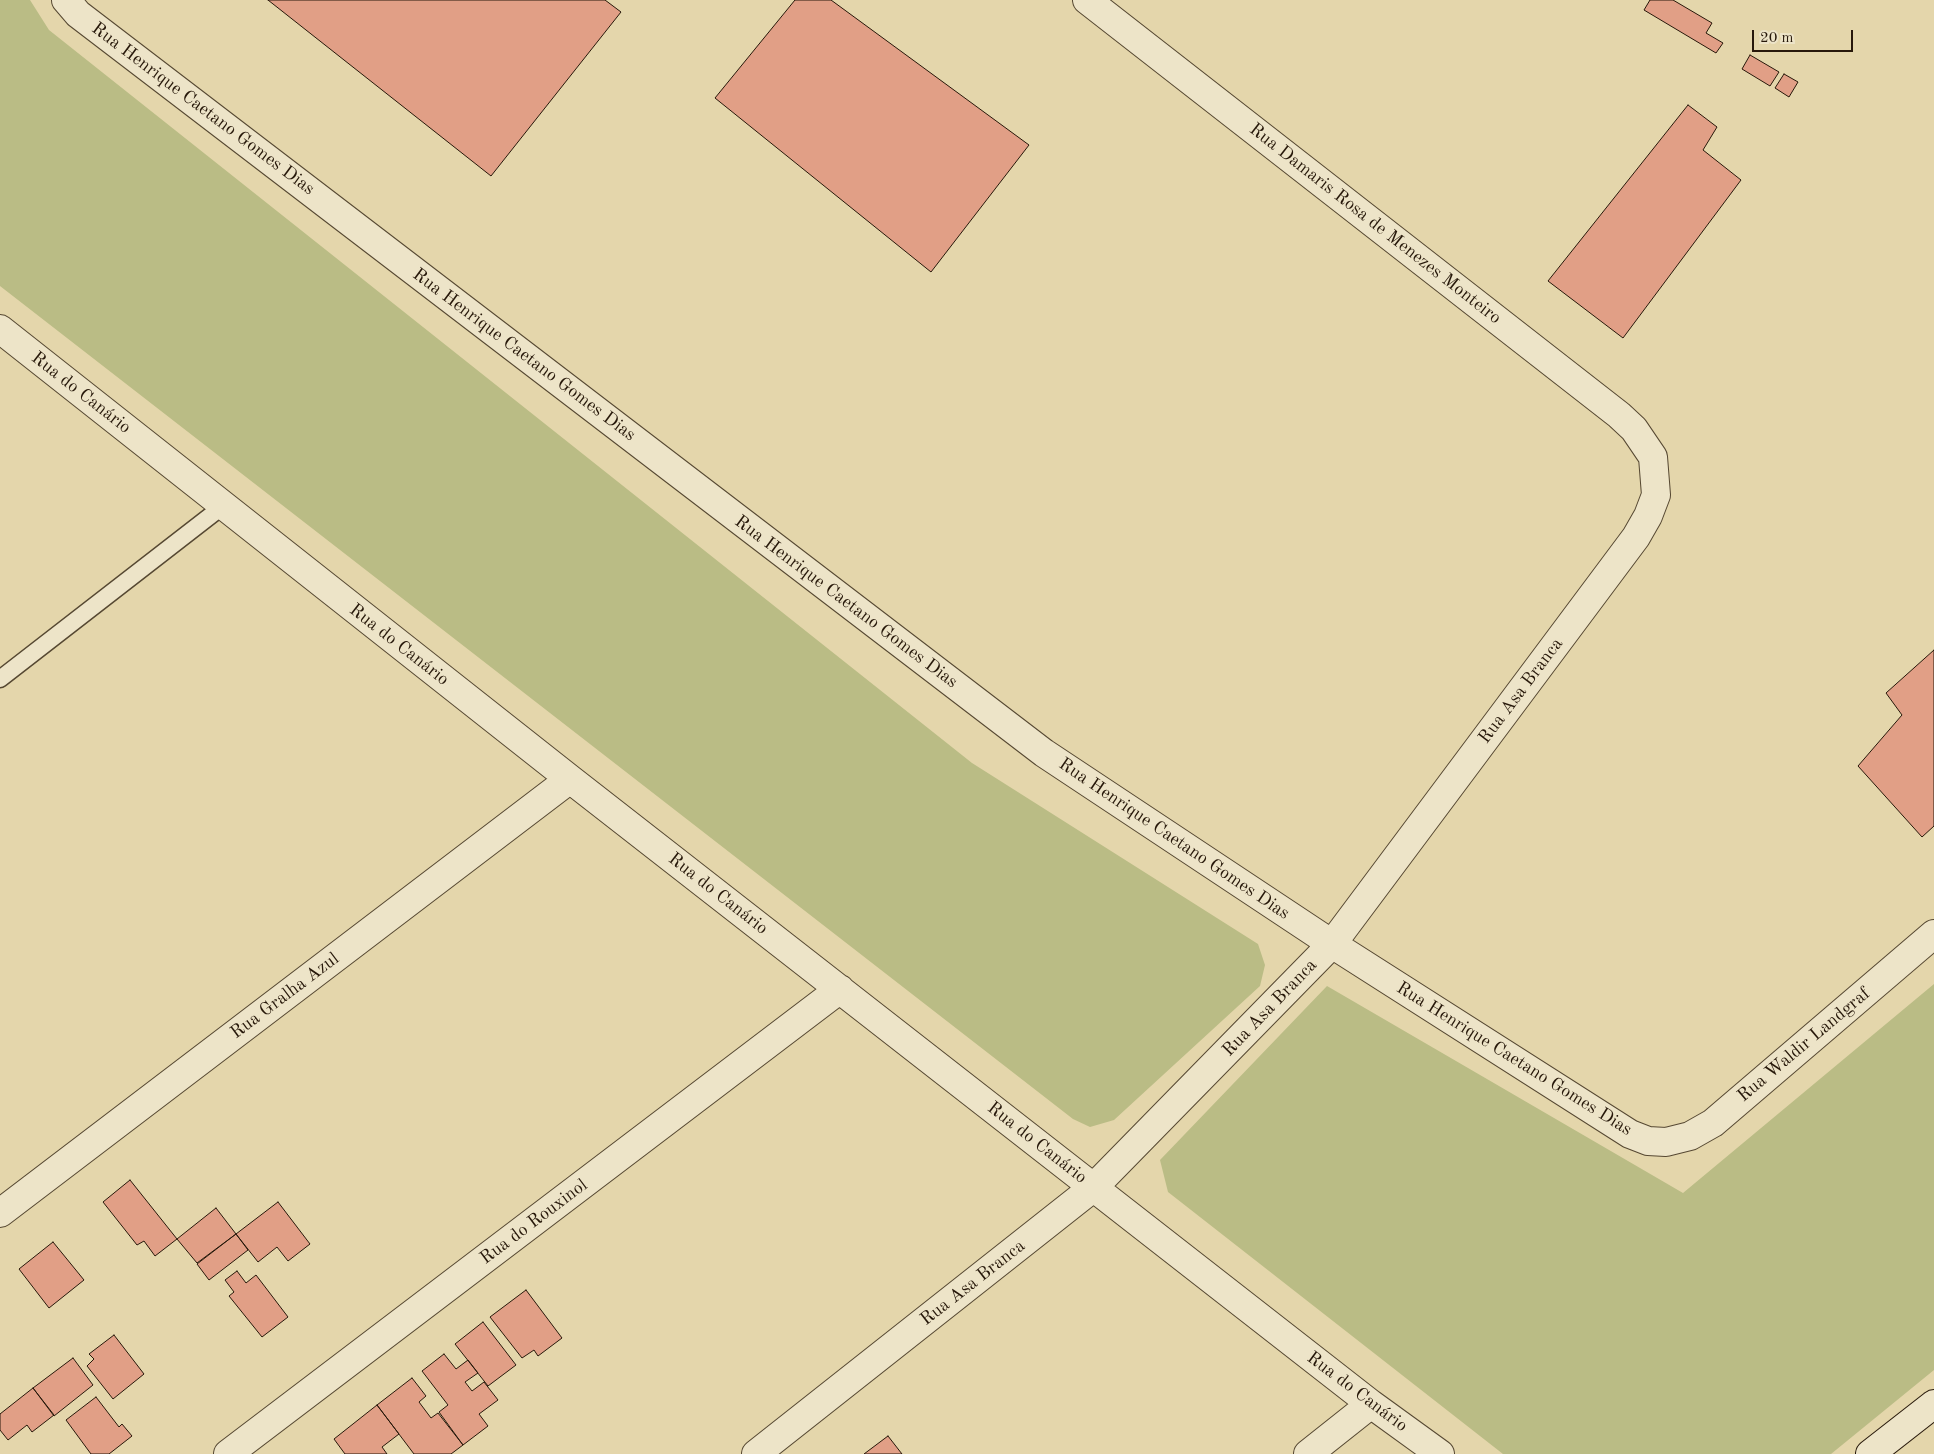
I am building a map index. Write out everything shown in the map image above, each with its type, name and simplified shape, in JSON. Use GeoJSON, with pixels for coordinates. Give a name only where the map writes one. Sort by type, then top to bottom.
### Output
{"type":"FeatureCollection","features":[{"type":"Feature","properties":{"kind":"street","name":"Rua Henrique Caetano Gomes Dias"},"geometry":{"type":"LineString","coordinates":[[66,0],[78,14],[1044,754],[1332,944],[1630,1134],[1648,1141],[1666,1142]]}},
{"type":"Feature","properties":{"kind":"street","name":"Rua Damaris Rosa de Menezes Monteiro"},"geometry":{"type":"LineString","coordinates":[[1087,0],[1619,415],[1634,429],[1653,457]]}},
{"type":"Feature","properties":{"kind":"street","name":"Rua do Canário"},"geometry":{"type":"LineString","coordinates":[[0,329],[570,779],[1372,1404],[1440,1454]]}},
{"type":"Feature","properties":{"kind":"street","name":"Rua Asa Branca"},"geometry":{"type":"LineString","coordinates":[[756,1454],[1094,1188],[1332,944],[1636,537],[1648,516],[1656,495],[1653,457]]}},
{"type":"Feature","properties":{"kind":"street","name":"Rua Gralha Azul"},"geometry":{"type":"LineString","coordinates":[[0,1213],[570,779]]}},
{"type":"Feature","properties":{"kind":"street","name":"Rua Waldir Landgraf"},"geometry":{"type":"LineString","coordinates":[[1666,1142],[1690,1136],[1713,1123],[1934,934]]}},
{"type":"Feature","properties":{"kind":"street","name":"Rua do Rouxinol"},"geometry":{"type":"LineString","coordinates":[[228,1454],[840,989]]}},
{"type":"Feature","properties":{"kind":"street"},"geometry":{"type":"LineString","coordinates":[[1308,1454],[1372,1404]]}},
{"type":"Feature","properties":{"kind":"street"},"geometry":{"type":"LineString","coordinates":[[1870,1454],[1934,1404]]}},
{"type":"Feature","properties":{"kind":"lane"},"geometry":{"type":"LineString","coordinates":[[0,679],[223,506]]}},
{"type":"Feature","properties":{"kind":"green space"},"geometry":{"type":"Polygon","coordinates":[[[0,0],[30,0],[49,30],[972,763],[1258,944],[1265,965],[1260,986],[1114,1120],[1090,1127],[1073,1119],[0,286],[0,0]]]}},
{"type":"Feature","properties":{"kind":"green space"},"geometry":{"type":"Polygon","coordinates":[[[1934,984],[1934,1370],[1831,1454],[1503,1454],[1168,1192],[1160,1160],[1327,986],[1683,1193],[1934,984]]]}},
{"type":"Feature","properties":{"kind":"building"},"geometry":{"type":"Polygon","coordinates":[[[268,0],[605,0],[621,12],[491,176],[268,0]]]}},
{"type":"Feature","properties":{"kind":"building"},"geometry":{"type":"Polygon","coordinates":[[[795,0],[831,0],[1029,145],[931,272],[715,98],[795,0]]]}},
{"type":"Feature","properties":{"kind":"building"},"geometry":{"type":"Polygon","coordinates":[[[1650,0],[1673,0],[1712,23],[1706,33],[1723,43],[1716,53],[1644,10],[1650,0]]]}},
{"type":"Feature","properties":{"kind":"building"},"geometry":{"type":"Polygon","coordinates":[[[1750,55],[1779,72],[1770,86],[1742,69],[1750,55]]]}},
{"type":"Feature","properties":{"kind":"building"},"geometry":{"type":"Polygon","coordinates":[[[1784,74],[1798,82],[1789,97],[1775,88],[1784,74]]]}},
{"type":"Feature","properties":{"kind":"building"},"geometry":{"type":"Polygon","coordinates":[[[1688,105],[1717,127],[1703,150],[1741,180],[1623,338],[1548,281],[1688,105]]]}},
{"type":"Feature","properties":{"kind":"building"},"geometry":{"type":"Polygon","coordinates":[[[1934,650],[1934,826],[1922,837],[1858,766],[1902,715],[1886,693],[1934,650]]]}},
{"type":"Feature","properties":{"kind":"building"},"geometry":{"type":"Polygon","coordinates":[[[130,1180],[177,1239],[155,1256],[144,1241],[137,1245],[103,1202],[130,1180]]]}},
{"type":"Feature","properties":{"kind":"building"},"geometry":{"type":"Polygon","coordinates":[[[278,1202],[310,1244],[288,1261],[277,1247],[258,1262],[236,1234],[278,1202]]]}},
{"type":"Feature","properties":{"kind":"building"},"geometry":{"type":"Polygon","coordinates":[[[216,1208],[236,1234],[197,1263],[177,1239],[216,1208]]]}},
{"type":"Feature","properties":{"kind":"building"},"geometry":{"type":"Polygon","coordinates":[[[236,1234],[248,1250],[209,1280],[197,1264],[236,1234]]]}},
{"type":"Feature","properties":{"kind":"building"},"geometry":{"type":"Polygon","coordinates":[[[53,1242],[84,1280],[49,1308],[19,1269],[53,1242]]]}},
{"type":"Feature","properties":{"kind":"building"},"geometry":{"type":"Polygon","coordinates":[[[237,1271],[246,1283],[256,1275],[288,1317],[262,1337],[229,1296],[234,1292],[225,1280],[237,1271]]]}},
{"type":"Feature","properties":{"kind":"building"},"geometry":{"type":"Polygon","coordinates":[[[526,1290],[562,1338],[538,1356],[534,1350],[522,1358],[490,1317],[526,1290]]]}},
{"type":"Feature","properties":{"kind":"building"},"geometry":{"type":"Polygon","coordinates":[[[483,1322],[516,1365],[488,1386],[455,1344],[483,1322]]]}},
{"type":"Feature","properties":{"kind":"building"},"geometry":{"type":"Polygon","coordinates":[[[114,1335],[144,1374],[113,1399],[87,1366],[94,1359],[89,1354],[114,1335]]]}},
{"type":"Feature","properties":{"kind":"building"},"geometry":{"type":"Polygon","coordinates":[[[444,1354],[456,1369],[468,1360],[478,1373],[465,1382],[472,1391],[484,1382],[498,1400],[479,1414],[488,1426],[463,1445],[439,1412],[448,1405],[422,1371],[444,1354]]]}},
{"type":"Feature","properties":{"kind":"building"},"geometry":{"type":"Polygon","coordinates":[[[73,1358],[93,1385],[54,1416],[33,1388],[73,1358]]]}},
{"type":"Feature","properties":{"kind":"building"},"geometry":{"type":"Polygon","coordinates":[[[412,1378],[426,1396],[419,1402],[431,1418],[438,1413],[463,1445],[451,1454],[414,1454],[377,1405],[412,1378]]]}},
{"type":"Feature","properties":{"kind":"building"},"geometry":{"type":"Polygon","coordinates":[[[33,1388],[54,1415],[32,1432],[27,1425],[8,1440],[0,1430],[0,1414],[33,1388]]]}},
{"type":"Feature","properties":{"kind":"building"},"geometry":{"type":"Polygon","coordinates":[[[96,1397],[119,1427],[122,1424],[132,1436],[109,1454],[91,1454],[66,1420],[96,1397]]]}},
{"type":"Feature","properties":{"kind":"building"},"geometry":{"type":"Polygon","coordinates":[[[377,1405],[399,1434],[382,1447],[387,1454],[345,1454],[334,1439],[377,1405]]]}},
{"type":"Feature","properties":{"kind":"building"},"geometry":{"type":"Polygon","coordinates":[[[888,1436],[902,1454],[864,1454],[888,1436]]]}}]}
